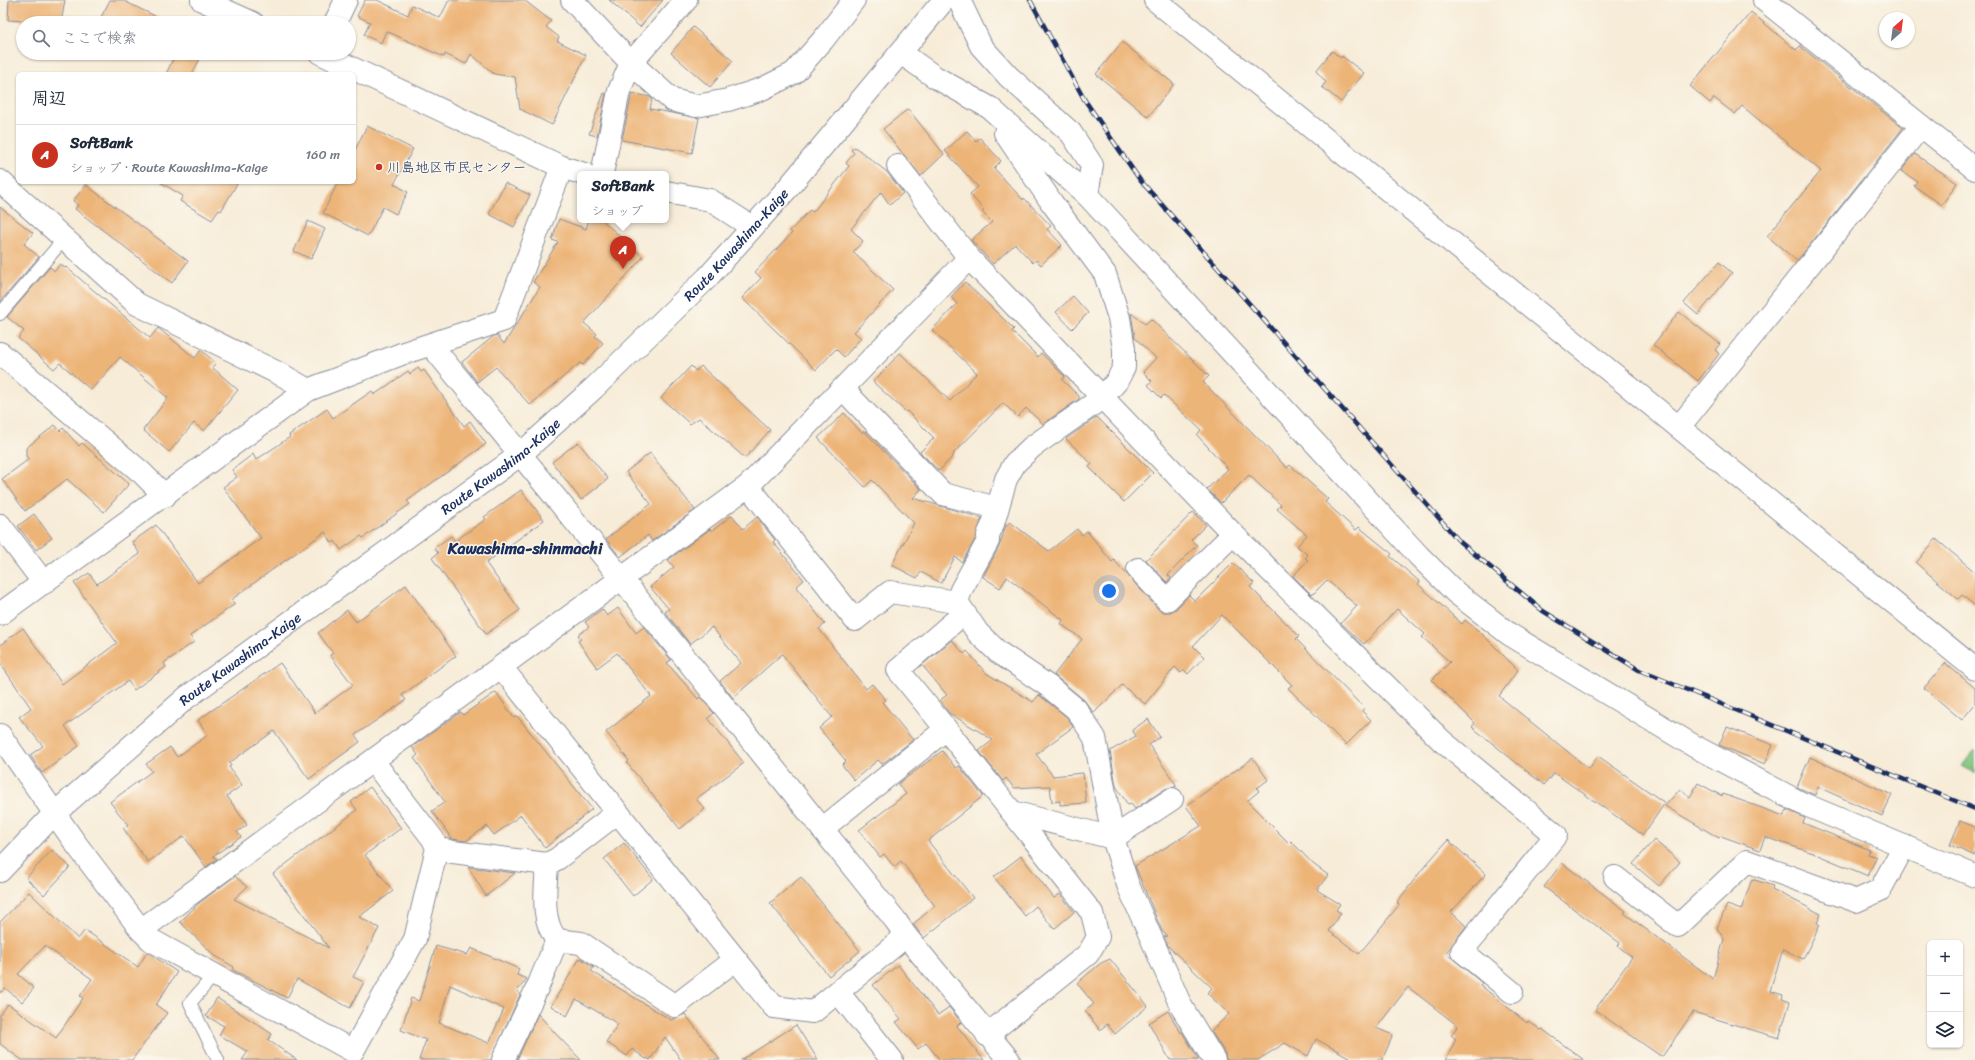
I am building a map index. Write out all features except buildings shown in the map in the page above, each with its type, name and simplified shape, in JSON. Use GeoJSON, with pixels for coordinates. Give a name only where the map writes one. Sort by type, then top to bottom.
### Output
{"type":"FeatureCollection","features":[{"type":"Feature","properties":{"kind":"street"},"geometry":{"type":"LineString","coordinates":[[202,0],[237,16]]}},
{"type":"Feature","properties":{"kind":"street"},"geometry":{"type":"LineString","coordinates":[[338,16],[346,0]]}},
{"type":"Feature","properties":{"kind":"street"},"geometry":{"type":"LineString","coordinates":[[572,0],[631,63],[672,100],[696,106],[728,100],[762,89],[794,73],[823,40],[854,0]]}},
{"type":"Feature","properties":{"kind":"street"},"geometry":{"type":"LineString","coordinates":[[603,171],[618,91],[631,63],[686,0]]}},
{"type":"Feature","properties":{"kind":"street","name":"Route Kawashima-Kaige"},"geometry":{"type":"LineString","coordinates":[[0,871],[54,814],[186,698],[521,454],[594,388],[707,278],[787,189],[901,54],[944,0]]}},
{"type":"Feature","properties":{"kind":"street"},"geometry":{"type":"LineString","coordinates":[[958,0],[981,46],[1008,76],[1071,133],[1092,165],[1087,195]]}},
{"type":"Feature","properties":{"kind":"street"},"geometry":{"type":"LineString","coordinates":[[1764,0],[1975,169]]}},
{"type":"Feature","properties":{"kind":"street"},"geometry":{"type":"LineString","coordinates":[[1167,4],[1679,427],[1975,669]]}},
{"type":"Feature","properties":{"kind":"street"},"geometry":{"type":"LineString","coordinates":[[901,54],[935,77],[990,108],[1087,195],[1419,556],[1455,592],[1509,634],[1694,746],[1801,802],[1975,876]]}},
{"type":"Feature","properties":{"kind":"street"},"geometry":{"type":"LineString","coordinates":[[335,60],[562,167],[577,172]]}},
{"type":"Feature","properties":{"kind":"street"},"geometry":{"type":"LineString","coordinates":[[990,108],[1052,203],[1105,274],[1118,318],[1124,349],[1124,367],[1117,381],[1102,398],[1022,455],[1006,479],[997,508],[994,524],[988,536],[988,541],[961,590],[961,608],[978,633],[998,652],[1064,697],[1076,709],[1095,738],[1113,838],[1128,885],[1181,1006],[1214,1060]]}},
{"type":"Feature","properties":{"kind":"street"},"geometry":{"type":"LineString","coordinates":[[1679,427],[1921,126]]}},
{"type":"Feature","properties":{"kind":"street"},"geometry":{"type":"LineString","coordinates":[[898,166],[969,258],[1233,534],[1442,741],[1556,835],[1462,951],[1512,992]]}},
{"type":"Feature","properties":{"kind":"street"},"geometry":{"type":"LineString","coordinates":[[0,614],[165,496],[308,390],[404,353],[431,346],[504,320],[562,167]]}},
{"type":"Feature","properties":{"kind":"street"},"geometry":{"type":"LineString","coordinates":[[0,181],[137,304],[284,376],[308,390]]}},
{"type":"Feature","properties":{"kind":"street"},"geometry":{"type":"LineString","coordinates":[[669,193],[710,200],[752,227]]}},
{"type":"Feature","properties":{"kind":"street"},"geometry":{"type":"LineString","coordinates":[[141,930],[748,486],[844,389],[969,258]]}},
{"type":"Feature","properties":{"kind":"street"},"geometry":{"type":"LineString","coordinates":[[431,346],[622,579],[906,936],[1009,1060]]}},
{"type":"Feature","properties":{"kind":"street"},"geometry":{"type":"LineString","coordinates":[[0,352],[142,473],[165,496]]}},
{"type":"Feature","properties":{"kind":"street"},"geometry":{"type":"LineString","coordinates":[[844,389],[943,494],[997,508]]}},
{"type":"Feature","properties":{"kind":"street"},"geometry":{"type":"LineString","coordinates":[[748,486],[855,620],[890,592],[961,608]]}},
{"type":"Feature","properties":{"kind":"street"},"geometry":{"type":"LineString","coordinates":[[0,525],[44,583]]}},
{"type":"Feature","properties":{"kind":"street"},"geometry":{"type":"LineString","coordinates":[[1138,569],[1167,600],[1233,534]]}},
{"type":"Feature","properties":{"kind":"street"},"geometry":{"type":"LineString","coordinates":[[961,608],[898,670],[1092,913],[1098,937],[1088,954],[988,1035]]}},
{"type":"Feature","properties":{"kind":"street"},"geometry":{"type":"LineString","coordinates":[[501,668],[774,1007],[813,1012],[906,936]]}},
{"type":"Feature","properties":{"kind":"street"},"geometry":{"type":"LineString","coordinates":[[822,829],[946,729]]}},
{"type":"Feature","properties":{"kind":"street"},"geometry":{"type":"LineString","coordinates":[[0,735],[54,814],[141,930],[151,940],[352,1056],[415,939],[437,848],[433,839],[373,761]]}},
{"type":"Feature","properties":{"kind":"street"},"geometry":{"type":"LineString","coordinates":[[1012,812],[1113,838],[1172,799]]}},
{"type":"Feature","properties":{"kind":"street"},"geometry":{"type":"LineString","coordinates":[[437,848],[453,852],[547,864],[557,859],[617,813]]}},
{"type":"Feature","properties":{"kind":"street"},"geometry":{"type":"LineString","coordinates":[[1615,878],[1678,926],[1747,861],[1856,901],[1880,890],[1904,846]]}},
{"type":"Feature","properties":{"kind":"street"},"geometry":{"type":"LineString","coordinates":[[547,864],[546,911],[549,931],[557,940],[581,943],[675,1006],[735,960]]}},
{"type":"Feature","properties":{"kind":"street"},"geometry":{"type":"LineString","coordinates":[[503,1060],[540,984],[557,940]]}},
{"type":"Feature","properties":{"kind":"street"},"geometry":{"type":"LineString","coordinates":[[838,992],[892,1060]]}},
{"type":"Feature","properties":{"kind":"lane"},"geometry":{"type":"LineString","coordinates":[[0,314],[64,238]]}},
{"type":"Feature","properties":{"kind":"lane"},"geometry":{"type":"LineString","coordinates":[[214,975],[190,1003],[218,1060]]}},
{"type":"Feature","properties":{"kind":"green space"},"geometry":{"type":"Polygon","coordinates":[[[1975,749],[1975,773],[1962,766],[1975,749]]]}},
{"type":"Feature","properties":{"kind":"railway"},"geometry":{"type":"LineString","coordinates":[[1030,0],[1084,99],[1140,180],[1460,542],[1543,611],[1639,670],[1975,809]]}},
{"type":"Feature","properties":{"kind":"place","name":"川島地区市民センター"},"geometry":{"type":"Point","coordinates":[379,167]}},
{"type":"Feature","properties":{"kind":"place","name":"SoftBank"},"geometry":{"type":"Point","coordinates":[623,269]}},
{"type":"Feature","properties":{"kind":"district","name":"Kawashima-shinmachi"},"geometry":{"type":"Point","coordinates":[525,548]}}]}
